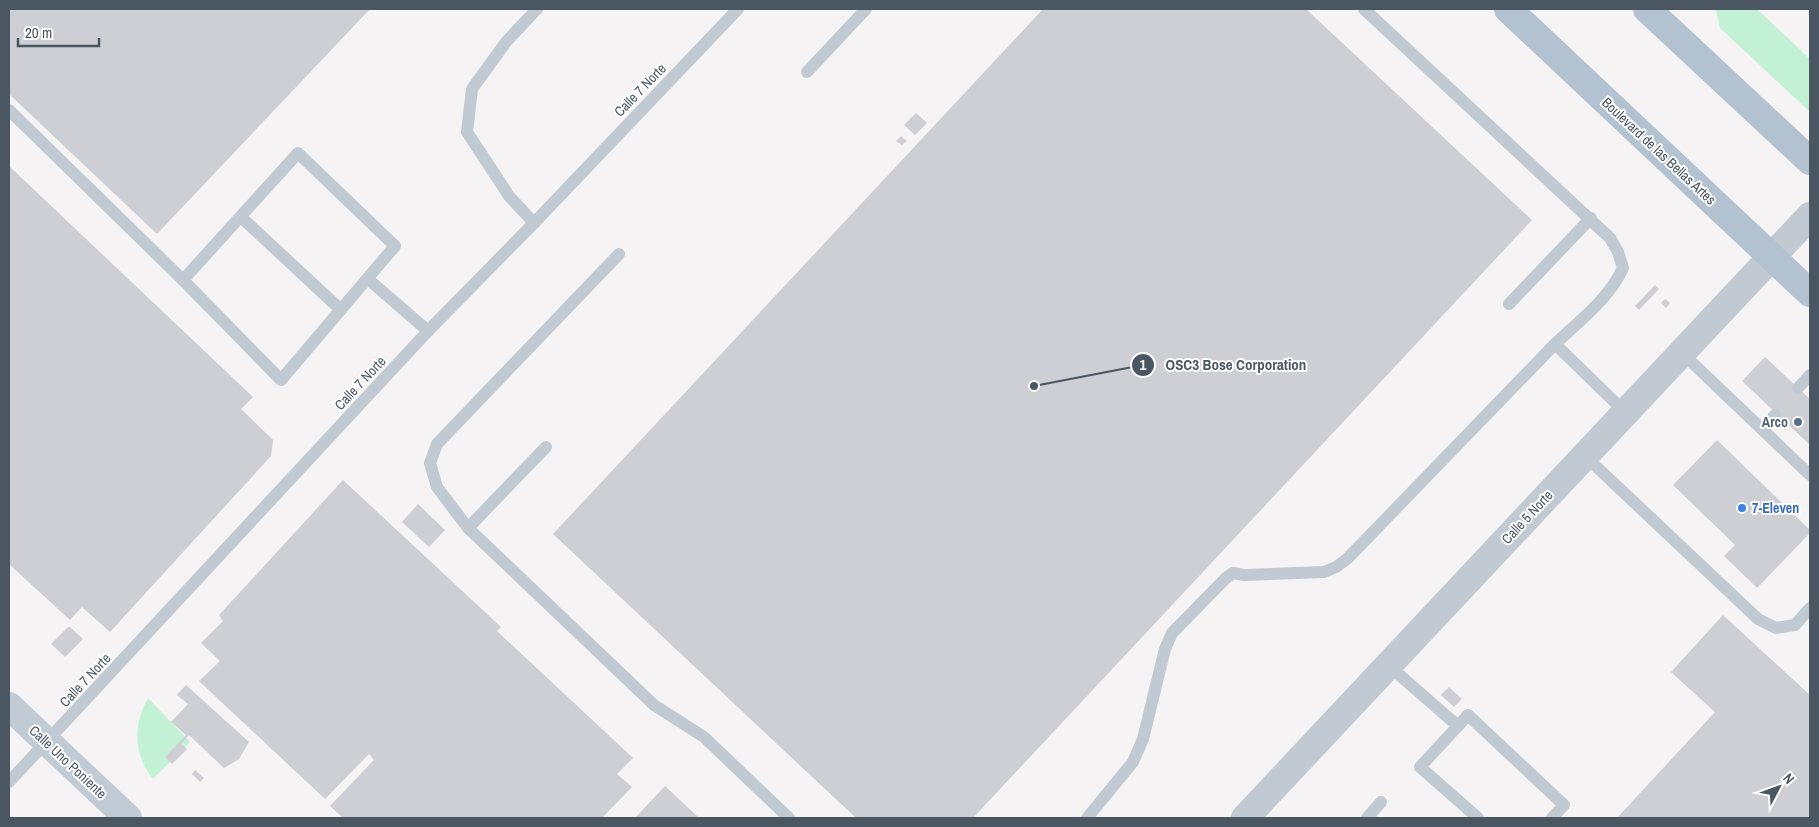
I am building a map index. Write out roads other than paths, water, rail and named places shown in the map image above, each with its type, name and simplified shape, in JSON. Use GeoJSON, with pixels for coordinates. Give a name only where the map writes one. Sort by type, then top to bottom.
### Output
{"type":"FeatureCollection","features":[{"type":"Feature","properties":{"kind":"main road","name":"Boulevard de las Bellas Artes"},"geometry":{"type":"LineString","coordinates":[[1508,9],[1810,293]]}},
{"type":"Feature","properties":{"kind":"main road"},"geometry":{"type":"LineString","coordinates":[[1648,9],[1810,161]]}},
{"type":"Feature","properties":{"kind":"main road","name":"Calle Uno Poniente"},"geometry":{"type":"LineString","coordinates":[[9,706],[128,818]]}},
{"type":"Feature","properties":{"kind":"street","name":"Calle 5 Norte"},"geometry":{"type":"LineString","coordinates":[[1244,818],[1810,216]]}},
{"type":"Feature","properties":{"kind":"lane"},"geometry":{"type":"LineString","coordinates":[[534,223],[509,196],[467,132],[472,89],[506,42],[537,9]]}},
{"type":"Feature","properties":{"kind":"lane","name":"Calle 7 Norte"},"geometry":{"type":"LineString","coordinates":[[9,782],[428,331],[738,9]]}},
{"type":"Feature","properties":{"kind":"lane"},"geometry":{"type":"LineString","coordinates":[[807,72],[866,9]]}},
{"type":"Feature","properties":{"kind":"lane"},"geometry":{"type":"LineString","coordinates":[[1087,818],[1133,762],[1143,739],[1165,649],[1172,633],[1226,578],[1234,573],[1244,575],[1324,572],[1348,559],[1555,344],[1610,291],[1618,281],[1623,268],[1618,252],[1610,238],[1591,218],[1364,9]]}},
{"type":"Feature","properties":{"kind":"lane"},"geometry":{"type":"LineString","coordinates":[[9,110],[183,280],[281,380],[395,246],[298,153],[183,280]]}},
{"type":"Feature","properties":{"kind":"lane"},"geometry":{"type":"LineString","coordinates":[[241,217],[341,310]]}},
{"type":"Feature","properties":{"kind":"lane"},"geometry":{"type":"LineString","coordinates":[[1509,304],[1591,218]]}},
{"type":"Feature","properties":{"kind":"lane"},"geometry":{"type":"LineString","coordinates":[[620,254],[437,444],[430,463],[437,487],[468,528],[654,705],[704,737],[789,818]]}},
{"type":"Feature","properties":{"kind":"lane"},"geometry":{"type":"LineString","coordinates":[[368,279],[428,331]]}},
{"type":"Feature","properties":{"kind":"lane"},"geometry":{"type":"LineString","coordinates":[[1555,344],[1626,413]]}},
{"type":"Feature","properties":{"kind":"lane"},"geometry":{"type":"LineString","coordinates":[[1682,353],[1810,475]]}},
{"type":"Feature","properties":{"kind":"lane"},"geometry":{"type":"LineString","coordinates":[[1798,388],[1810,375]]}},
{"type":"Feature","properties":{"kind":"lane"},"geometry":{"type":"LineString","coordinates":[[1762,429],[1775,415]]}},
{"type":"Feature","properties":{"kind":"lane"},"geometry":{"type":"LineString","coordinates":[[468,528],[546,447]]}},
{"type":"Feature","properties":{"kind":"lane"},"geometry":{"type":"LineString","coordinates":[[1585,456],[1758,619],[1776,628],[1794,624],[1810,608]]}},
{"type":"Feature","properties":{"kind":"lane"},"geometry":{"type":"LineString","coordinates":[[1388,664],[1458,726]]}},
{"type":"Feature","properties":{"kind":"lane"},"geometry":{"type":"LineString","coordinates":[[1478,818],[1420,767],[1468,715],[1564,805],[1552,818]]}},
{"type":"Feature","properties":{"kind":"lane"},"geometry":{"type":"LineString","coordinates":[[1367,818],[1381,802]]}},
{"type":"Feature","properties":{"kind":"place","name":"OSC3 Bose Corporation"},"geometry":{"type":"Point","coordinates":[1034,386]}},
{"type":"Feature","properties":{"kind":"place","name":"Arco"},"geometry":{"type":"Point","coordinates":[1798,422]}},
{"type":"Feature","properties":{"kind":"place","name":"7-Eleven"},"geometry":{"type":"Point","coordinates":[1742,508]}}]}
